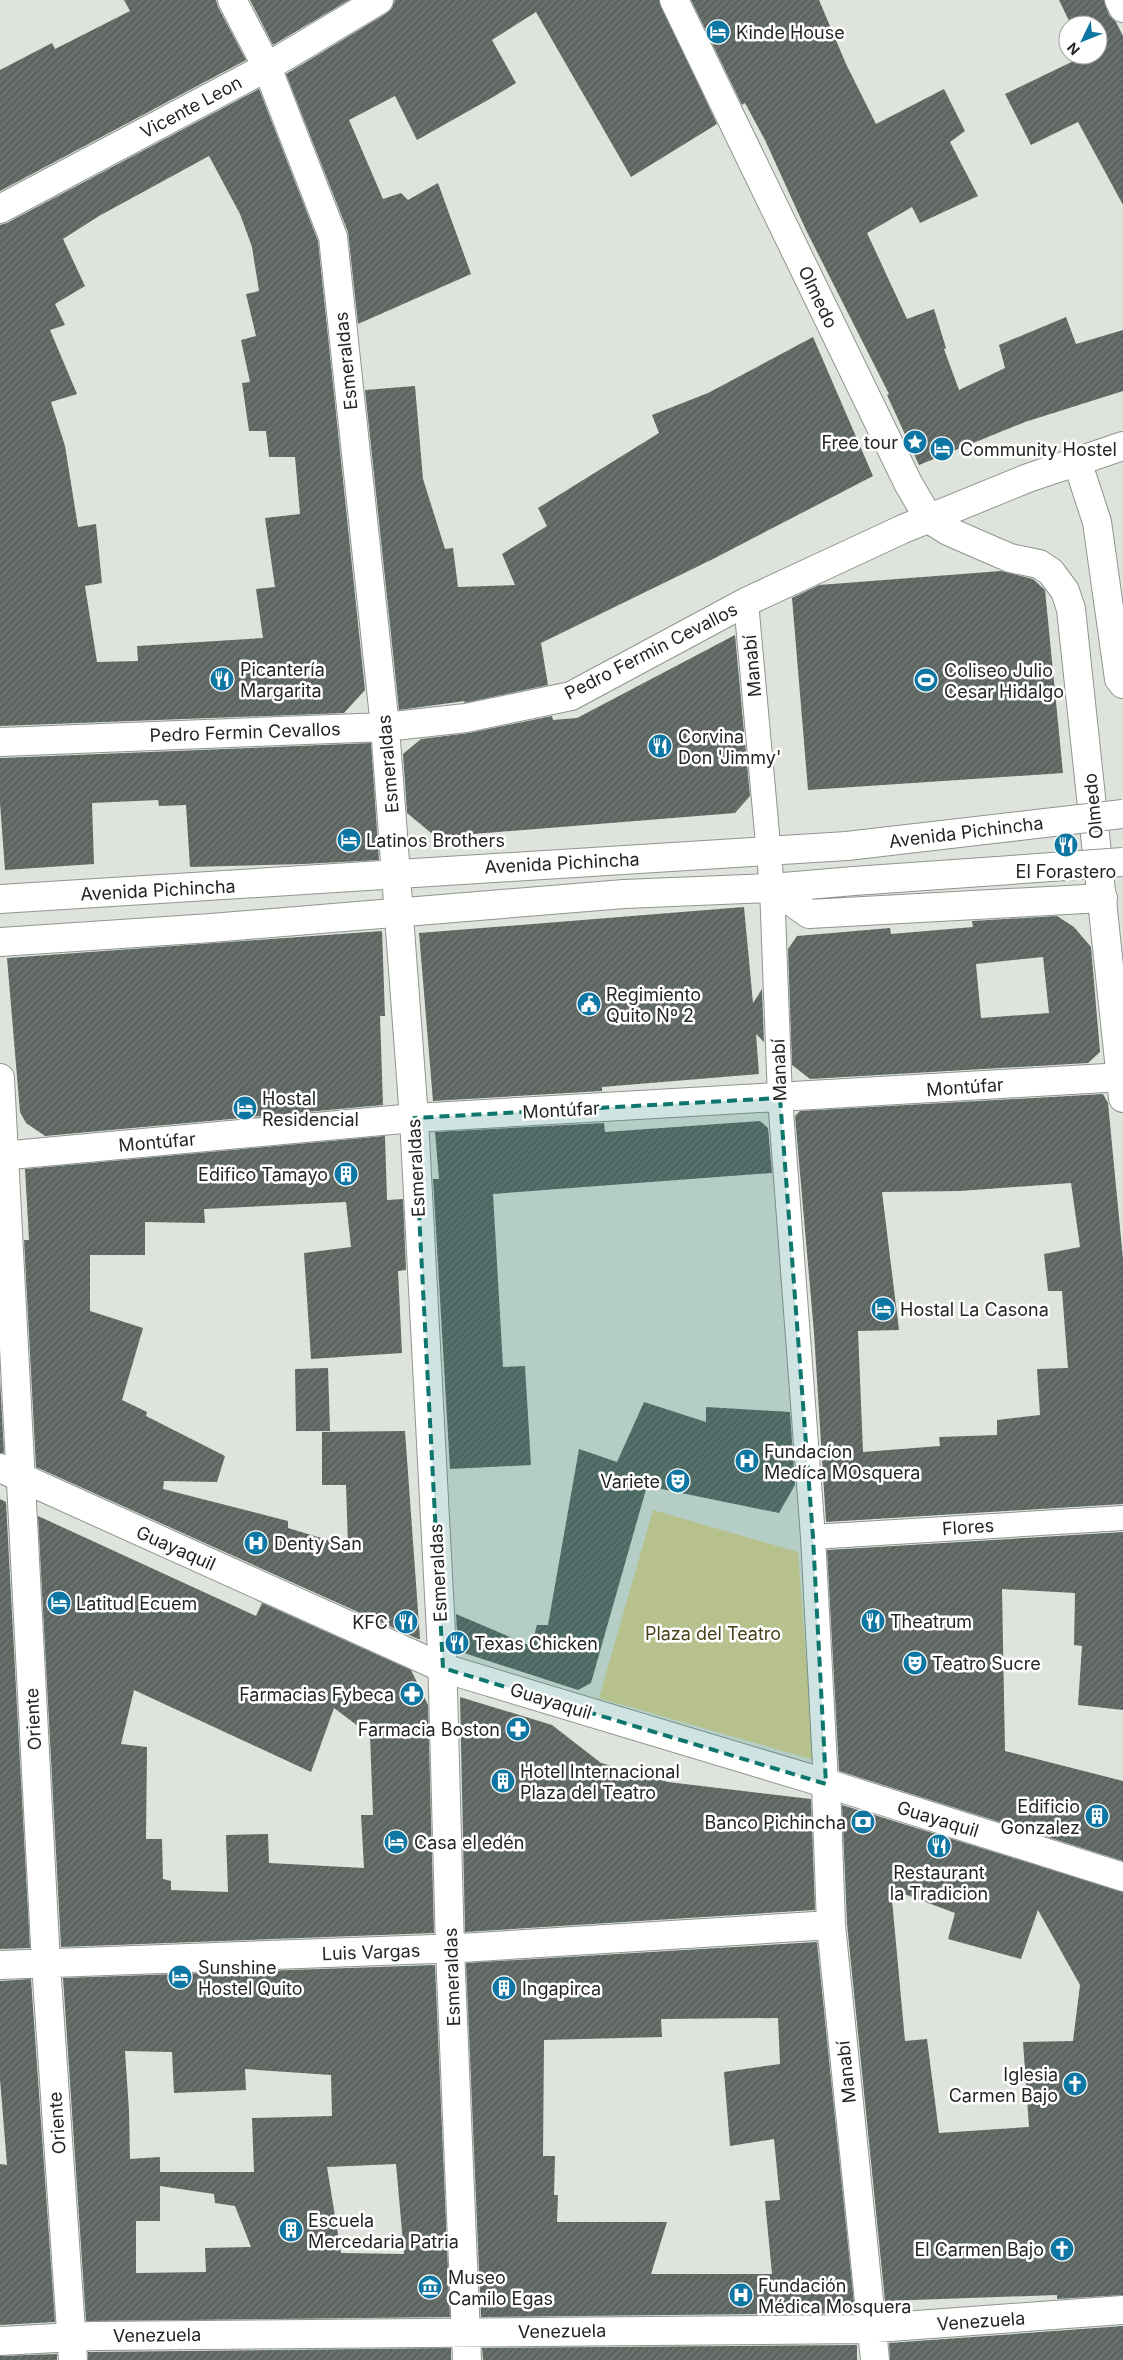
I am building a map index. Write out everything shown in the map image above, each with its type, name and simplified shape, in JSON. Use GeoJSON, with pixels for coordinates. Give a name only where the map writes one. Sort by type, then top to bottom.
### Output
{"type":"FeatureCollection","features":[{"type":"Feature","properties":{"kind":"street","name":"Esmeraldas"},"geometry":{"type":"LineString","coordinates":[[232,0],[267,67],[333,237],[386,728],[414,1118],[443,1668],[450,1949],[467,2360]]}},
{"type":"Feature","properties":{"kind":"street","name":"Vicente Leon"},"geometry":{"type":"LineString","coordinates":[[0,210],[267,67],[380,0]]}},
{"type":"Feature","properties":{"kind":"street","name":"Olmedo"},"geometry":{"type":"LineString","coordinates":[[674,0],[904,474],[929,519],[948,531],[1002,554],[1039,564],[1051,572],[1064,591],[1071,609],[1122,1084]]}},
{"type":"Feature","properties":{"kind":"street"},"geometry":{"type":"LineString","coordinates":[[1119,0],[1123,8]]}},
{"type":"Feature","properties":{"kind":"street","name":"Pedro Fermin Cevallos"},"geometry":{"type":"LineString","coordinates":[[0,742],[386,728],[466,718],[571,696],[746,602],[929,519],[1077,461],[1123,446]]}},
{"type":"Feature","properties":{"kind":"street"},"geometry":{"type":"LineString","coordinates":[[1077,461],[1097,522],[1120,679],[1123,684]]}},
{"type":"Feature","properties":{"kind":"street"},"geometry":{"type":"LineString","coordinates":[[982,497],[976,504],[977,523],[986,538],[1002,554]]}},
{"type":"Feature","properties":{"kind":"street","name":"Manabí"},"geometry":{"type":"LineString","coordinates":[[746,602],[772,888],[780,1098],[813,1537],[826,1784],[831,1925],[875,2360]]}},
{"type":"Feature","properties":{"kind":"street","name":"Avenida Pichincha"},"geometry":{"type":"LineString","coordinates":[[0,899],[201,888],[396,873],[847,846],[1123,814]]}},
{"type":"Feature","properties":{"kind":"street","name":"Avenida Pichincha"},"geometry":{"type":"LineString","coordinates":[[0,942],[211,928],[624,894],[772,888],[1123,862]]}},
{"type":"Feature","properties":{"kind":"street"},"geometry":{"type":"LineString","coordinates":[[772,888],[809,914],[1103,898]]}},
{"type":"Feature","properties":{"kind":"street","name":"Oriente"},"geometry":{"type":"LineString","coordinates":[[0,1078],[10,1473],[73,2348]]}},
{"type":"Feature","properties":{"kind":"street","name":"Montúfar"},"geometry":{"type":"LineString","coordinates":[[3,1156],[414,1118],[780,1098],[1122,1084]]}},
{"type":"Feature","properties":{"kind":"street","name":"Guayaquil"},"geometry":{"type":"LineString","coordinates":[[10,1473],[443,1668],[826,1784],[1123,1877]]}},
{"type":"Feature","properties":{"kind":"street","name":"Flores"},"geometry":{"type":"LineString","coordinates":[[813,1537],[1123,1518]]}},
{"type":"Feature","properties":{"kind":"street","name":"Luis Vargas"},"geometry":{"type":"LineString","coordinates":[[0,1966],[450,1949],[831,1925]]}},
{"type":"Feature","properties":{"kind":"street","name":"Venezuela"},"geometry":{"type":"LineString","coordinates":[[0,2341],[73,2348],[465,2332],[873,2328],[1123,2310]]}},
{"type":"Feature","properties":{"kind":"highlighted area"},"geometry":{"type":"Polygon","coordinates":[[[780,1098],[813,1537],[826,1784],[443,1668],[414,1118],[780,1098]]]}},
{"type":"Feature","properties":{"kind":"green space","name":"Plaza del Teatro"},"geometry":{"type":"Polygon","coordinates":[[[653,1510],[798,1552],[814,1760],[599,1698],[653,1510]]]}},
{"type":"Feature","properties":{"kind":"building"},"geometry":{"type":"Polygon","coordinates":[[[124,0],[216,0],[246,60],[0,191],[0,70],[52,43],[55,49],[130,11],[124,0]]]}},
{"type":"Feature","properties":{"kind":"building"},"geometry":{"type":"Polygon","coordinates":[[[250,0],[349,0],[273,45],[250,0]]]}},
{"type":"Feature","properties":{"kind":"building"},"geometry":{"type":"Polygon","coordinates":[[[395,0],[659,0],[717,124],[631,177],[536,12],[492,40],[516,83],[488,100],[417,140],[395,96],[349,120],[383,199],[401,193],[408,200],[438,183],[471,274],[358,324],[348,232],[286,74],[387,13],[392,8],[395,0]]]}},
{"type":"Feature","properties":{"kind":"building"},"geometry":{"type":"Polygon","coordinates":[[[691,0],[819,0],[846,64],[876,124],[944,89],[965,131],[950,142],[978,196],[920,223],[912,207],[867,233],[907,319],[934,309],[946,348],[944,349],[959,390],[1005,368],[999,345],[1066,317],[1076,344],[1123,330],[1123,391],[1025,422],[919,465],[887,395],[889,394],[806,230],[765,140],[745,103],[742,105],[691,0]]]}},
{"type":"Feature","properties":{"kind":"building"},"geometry":{"type":"Polygon","coordinates":[[[1059,0],[1104,0],[1109,15],[1116,22],[1123,36],[1123,205],[1078,122],[1031,145],[1005,94],[1065,65],[1108,65],[1108,15],[1066,15],[1059,0]]]}},
{"type":"Feature","properties":{"kind":"building"},"geometry":{"type":"Polygon","coordinates":[[[259,89],[318,241],[365,690],[344,713],[0,726],[0,225],[259,89]],[[209,156],[99,216],[63,239],[85,286],[55,304],[65,325],[50,330],[77,394],[51,402],[65,446],[78,527],[96,524],[102,583],[85,586],[97,662],[138,661],[137,646],[263,638],[256,589],[275,587],[265,518],[300,514],[295,457],[269,457],[266,431],[249,431],[242,383],[250,382],[241,340],[256,336],[246,294],[259,291],[252,247],[240,214],[209,156]]]}},
{"type":"Feature","properties":{"kind":"building"},"geometry":{"type":"Polygon","coordinates":[[[813,337],[873,476],[715,558],[541,643],[548,685],[464,703],[465,701],[399,710],[365,390],[415,386],[423,479],[445,549],[453,548],[458,587],[515,585],[502,554],[547,526],[538,508],[659,433],[652,415],[708,393],[813,337]]]}},
{"type":"Feature","properties":{"kind":"building","name":"Coliseo Julio Cesar Hidalgo"},"geometry":{"type":"Polygon","coordinates":[[[1001,571],[1033,579],[1045,590],[1063,773],[808,790],[792,598],[819,585],[1001,571]]]}},
{"type":"Feature","properties":{"kind":"building"},"geometry":{"type":"Polygon","coordinates":[[[735,635],[750,796],[735,813],[436,837],[407,813],[403,754],[421,739],[469,733],[552,716],[553,720],[577,718],[735,635]]]}},
{"type":"Feature","properties":{"kind":"building"},"geometry":{"type":"Polygon","coordinates":[[[371,743],[379,860],[190,867],[186,805],[159,806],[158,800],[92,803],[94,864],[5,870],[0,803],[0,758],[371,743]]]}},
{"type":"Feature","properties":{"kind":"building","name":"Regimiento Quito Nº 2"},"geometry":{"type":"Polygon","coordinates":[[[744,907],[753,1003],[762,989],[764,1042],[756,1034],[759,1074],[602,1087],[602,1091],[433,1101],[419,933],[744,907]]]}},
{"type":"Feature","properties":{"kind":"building"},"geometry":{"type":"Polygon","coordinates":[[[1057,916],[1074,927],[1091,947],[1100,1052],[1088,1063],[810,1079],[792,1065],[788,949],[797,936],[890,928],[891,934],[973,927],[972,921],[1057,916]],[[1043,957],[976,964],[981,1018],[1049,1013],[1043,957]]]}},
{"type":"Feature","properties":{"kind":"building"},"geometry":{"type":"Polygon","coordinates":[[[382,931],[385,1016],[380,1016],[383,1105],[45,1136],[26,1123],[20,1112],[7,958],[382,931]]]}},
{"type":"Feature","properties":{"kind":"building"},"geometry":{"type":"Polygon","coordinates":[[[1103,1094],[1108,1103],[1123,1259],[1123,1504],[826,1522],[814,1333],[795,1116],[800,1111],[1103,1094]],[[1071,1183],[960,1191],[882,1192],[899,1330],[858,1331],[863,1452],[940,1446],[939,1437],[997,1435],[997,1420],[1040,1415],[1037,1369],[1068,1368],[1062,1291],[1048,1291],[1044,1254],[1080,1247],[1071,1183]]]}},
{"type":"Feature","properties":{"kind":"building"},"geometry":{"type":"Polygon","coordinates":[[[760,1121],[768,1128],[772,1173],[493,1194],[503,1367],[525,1366],[531,1465],[450,1469],[433,1179],[439,1179],[435,1132],[604,1123],[605,1132],[760,1121]]]}},
{"type":"Feature","properties":{"kind":"building"},"geometry":{"type":"Polygon","coordinates":[[[385,1136],[387,1200],[403,1199],[406,1270],[398,1271],[402,1353],[311,1359],[304,1253],[351,1247],[346,1202],[204,1209],[205,1223],[145,1222],[145,1255],[90,1255],[90,1311],[143,1328],[122,1400],[147,1412],[146,1416],[225,1456],[217,1482],[164,1481],[163,1489],[288,1521],[288,1528],[348,1546],[346,1485],[322,1485],[322,1432],[405,1431],[420,1639],[36,1467],[24,1240],[29,1240],[25,1169],[385,1136]]]}},
{"type":"Feature","properties":{"kind":"building"},"geometry":{"type":"Polygon","coordinates":[[[328,1368],[330,1431],[296,1431],[295,1369],[328,1368]]]}},
{"type":"Feature","properties":{"kind":"building"},"geometry":{"type":"Polygon","coordinates":[[[0,1379],[4,1453],[0,1453],[0,1379]]]}},
{"type":"Feature","properties":{"kind":"building"},"geometry":{"type":"Polygon","coordinates":[[[644,1402],[706,1422],[706,1407],[790,1412],[795,1485],[779,1513],[647,1486],[591,1683],[578,1690],[458,1651],[456,1614],[531,1646],[537,1625],[548,1625],[579,1449],[617,1462],[644,1402]]]}},
{"type":"Feature","properties":{"kind":"building"},"geometry":{"type":"Polygon","coordinates":[[[0,1499],[6,1502],[30,1948],[0,1949],[0,1499]]]}},
{"type":"Feature","properties":{"kind":"building"},"geometry":{"type":"Polygon","coordinates":[[[38,1516],[256,1616],[262,1603],[411,1670],[428,1705],[434,1933],[61,1947],[38,1516]],[[134,1690],[121,1744],[147,1747],[146,1839],[162,1839],[163,1879],[171,1881],[171,1890],[228,1892],[226,1835],[268,1834],[269,1863],[364,1868],[361,1815],[373,1815],[370,1735],[334,1708],[311,1772],[134,1690]]]}},
{"type":"Feature","properties":{"kind":"building","name":"Teatro Sucre"},"geometry":{"type":"Polygon","coordinates":[[[1123,1532],[1123,1710],[1078,1705],[1082,1646],[1074,1645],[1075,1593],[1002,1589],[1005,1751],[1123,1781],[1123,1861],[839,1771],[827,1550],[1123,1532]]]}},
{"type":"Feature","properties":{"kind":"building"},"geometry":{"type":"Polygon","coordinates":[[[460,1697],[552,1725],[601,1763],[668,1782],[811,1799],[815,1910],[465,1932],[460,1697]]]}},
{"type":"Feature","properties":{"kind":"building"},"geometry":{"type":"Polygon","coordinates":[[[842,1805],[1123,1892],[1123,2295],[1057,2299],[1057,2295],[885,2301],[847,1924],[842,1805]],[[891,1889],[905,2041],[927,2039],[939,2133],[1029,2127],[1023,2042],[1073,2041],[1080,1985],[1038,1910],[1021,1959],[948,1939],[955,1913],[891,1889]]]}},
{"type":"Feature","properties":{"kind":"building"},"geometry":{"type":"Polygon","coordinates":[[[817,1942],[855,2313],[481,2317],[466,1963],[817,1942]],[[778,2018],[661,2019],[662,2037],[544,2040],[543,2156],[555,2156],[554,2195],[558,2195],[557,2222],[667,2222],[651,2274],[772,2274],[765,2201],[780,2200],[774,2139],[730,2146],[724,2072],[780,2064],[778,2018]]]}},
{"type":"Feature","properties":{"kind":"building"},"geometry":{"type":"Polygon","coordinates":[[[435,1965],[450,2317],[86,2321],[63,1978],[435,1965]],[[125,2051],[130,2159],[160,2157],[160,2172],[254,2172],[252,2118],[332,2116],[331,2075],[245,2069],[246,2090],[174,2093],[172,2052],[125,2051]],[[396,2164],[327,2167],[341,2253],[404,2254],[396,2164]],[[160,2186],[160,2221],[136,2221],[136,2273],[206,2272],[205,2248],[251,2247],[235,2206],[215,2203],[214,2194],[160,2186]]]}},
{"type":"Feature","properties":{"kind":"building"},"geometry":{"type":"Polygon","coordinates":[[[31,1979],[55,2322],[0,2325],[0,2164],[7,2165],[0,2079],[0,1981],[31,1979]]]}},
{"type":"Feature","properties":{"kind":"building"},"geometry":{"type":"Polygon","coordinates":[[[1123,2326],[1123,2360],[890,2360],[889,2343],[1123,2326]]]}},
{"type":"Feature","properties":{"kind":"building"},"geometry":{"type":"Polygon","coordinates":[[[857,2345],[857,2360],[483,2360],[482,2348],[857,2345]]]}},
{"type":"Feature","properties":{"kind":"building"},"geometry":{"type":"Polygon","coordinates":[[[451,2348],[451,2360],[88,2360],[88,2352],[451,2348]]]}},
{"type":"Feature","properties":{"kind":"building"},"geometry":{"type":"Polygon","coordinates":[[[57,2354],[57,2360],[0,2360],[0,2356],[57,2354]]]}},
{"type":"Feature","properties":{"kind":"place","name":"Kinde House"},"geometry":{"type":"Point","coordinates":[718,32]}},
{"type":"Feature","properties":{"kind":"place","name":"Free tour"},"geometry":{"type":"Point","coordinates":[915,442]}},
{"type":"Feature","properties":{"kind":"place","name":"Community Hostel"},"geometry":{"type":"Point","coordinates":[942,449]}},
{"type":"Feature","properties":{"kind":"place","name":"Picantería Margarita"},"geometry":{"type":"Point","coordinates":[222,679]}},
{"type":"Feature","properties":{"kind":"place","name":"Coliseo Julio Cesar Hidalgo"},"geometry":{"type":"Point","coordinates":[926,680]}},
{"type":"Feature","properties":{"kind":"place","name":"Corvina Don 'Jimmy'"},"geometry":{"type":"Point","coordinates":[660,746]}},
{"type":"Feature","properties":{"kind":"place","name":"Latinos Brothers"},"geometry":{"type":"Point","coordinates":[349,840]}},
{"type":"Feature","properties":{"kind":"place","name":"El Forastero"},"geometry":{"type":"Point","coordinates":[1066,845]}},
{"type":"Feature","properties":{"kind":"place","name":"Regimiento Quito Nº 2"},"geometry":{"type":"Point","coordinates":[589,1004]}},
{"type":"Feature","properties":{"kind":"place","name":"Hostal Residencial"},"geometry":{"type":"Point","coordinates":[245,1108]}},
{"type":"Feature","properties":{"kind":"place","name":"Edifico Tamayo"},"geometry":{"type":"Point","coordinates":[346,1174]}},
{"type":"Feature","properties":{"kind":"place","name":"Hostal La Casona"},"geometry":{"type":"Point","coordinates":[883,1309]}},
{"type":"Feature","properties":{"kind":"place","name":"Fundacíon Medíca MOsquera"},"geometry":{"type":"Point","coordinates":[747,1461]}},
{"type":"Feature","properties":{"kind":"place","name":"Variete"},"geometry":{"type":"Point","coordinates":[678,1481]}},
{"type":"Feature","properties":{"kind":"place","name":"Denty San"},"geometry":{"type":"Point","coordinates":[256,1543]}},
{"type":"Feature","properties":{"kind":"place","name":"Latitud Ecuem"},"geometry":{"type":"Point","coordinates":[59,1603]}},
{"type":"Feature","properties":{"kind":"place","name":"Theatrum"},"geometry":{"type":"Point","coordinates":[873,1621]}},
{"type":"Feature","properties":{"kind":"place","name":"KFC"},"geometry":{"type":"Point","coordinates":[406,1622]}},
{"type":"Feature","properties":{"kind":"place","name":"Texas Chicken"},"geometry":{"type":"Point","coordinates":[457,1643]}},
{"type":"Feature","properties":{"kind":"place","name":"Teatro Sucre"},"geometry":{"type":"Point","coordinates":[915,1663]}},
{"type":"Feature","properties":{"kind":"place","name":"Farmacias Fybeca"},"geometry":{"type":"Point","coordinates":[412,1694]}},
{"type":"Feature","properties":{"kind":"place","name":"Farmacia Boston"},"geometry":{"type":"Point","coordinates":[518,1729]}},
{"type":"Feature","properties":{"kind":"place","name":"Hotel Internacional Plaza del Teatro"},"geometry":{"type":"Point","coordinates":[503,1781]}},
{"type":"Feature","properties":{"kind":"place","name":"Edificio Gonzalez"},"geometry":{"type":"Point","coordinates":[1097,1816]}},
{"type":"Feature","properties":{"kind":"place","name":"Banco Pichincha"},"geometry":{"type":"Point","coordinates":[863,1822]}},
{"type":"Feature","properties":{"kind":"place","name":"Casa el edén"},"geometry":{"type":"Point","coordinates":[396,1842]}},
{"type":"Feature","properties":{"kind":"place","name":"Restaurant la Tradicion"},"geometry":{"type":"Point","coordinates":[939,1846]}},
{"type":"Feature","properties":{"kind":"place","name":"Sunshine Hostel Quito"},"geometry":{"type":"Point","coordinates":[180,1977]}},
{"type":"Feature","properties":{"kind":"place","name":"Ingapirca"},"geometry":{"type":"Point","coordinates":[504,1988]}},
{"type":"Feature","properties":{"kind":"place","name":"Iglesia Carmen Bajo"},"geometry":{"type":"Point","coordinates":[1075,2084]}},
{"type":"Feature","properties":{"kind":"place","name":"Escuela Mercedaria Patria"},"geometry":{"type":"Point","coordinates":[291,2230]}},
{"type":"Feature","properties":{"kind":"place","name":"El Carmen Bajo"},"geometry":{"type":"Point","coordinates":[1062,2249]}},
{"type":"Feature","properties":{"kind":"place","name":"Museo Camilo Egas"},"geometry":{"type":"Point","coordinates":[430,2287]}},
{"type":"Feature","properties":{"kind":"place","name":"Fundación Médica Mosquera"},"geometry":{"type":"Point","coordinates":[741,2295]}}]}
